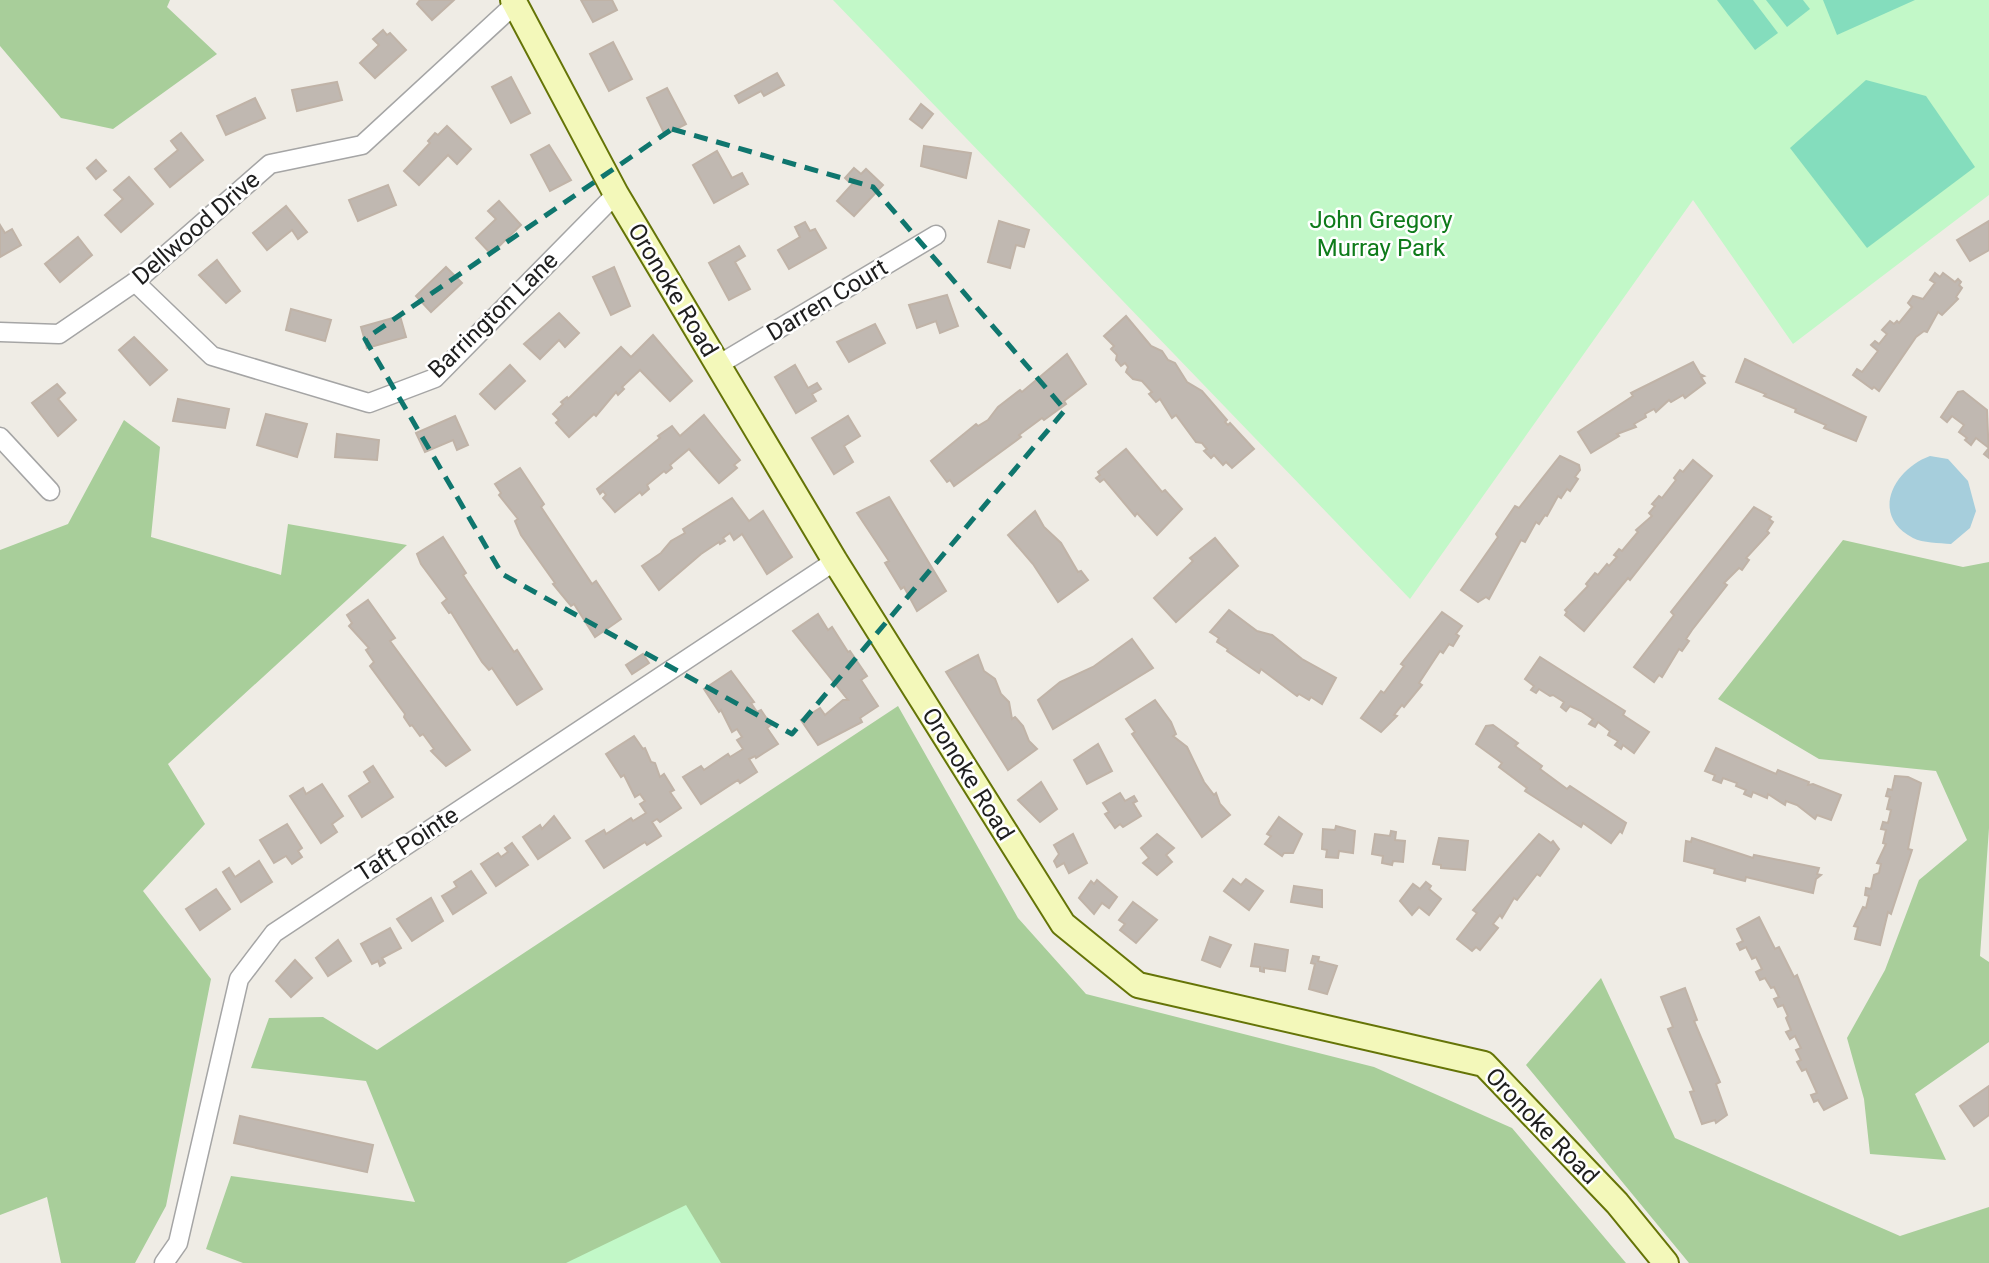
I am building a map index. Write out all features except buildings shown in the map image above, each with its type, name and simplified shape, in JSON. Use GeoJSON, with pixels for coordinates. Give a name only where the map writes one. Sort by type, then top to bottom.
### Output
{"type":"FeatureCollection","features":[{"type":"Feature","properties":{"kind":"street","name":"Oronoke Road"},"geometry":{"type":"LineString","coordinates":[[514,2],[616,194],[835,561],[1063,924],[1138,985],[1484,1064],[1617,1203],[1666,1263]]}},
{"type":"Feature","properties":{"kind":"street","name":"Dellwood Drive"},"geometry":{"type":"LineString","coordinates":[[0,332],[59,334],[135,282],[270,164],[362,145],[514,2]]}},
{"type":"Feature","properties":{"kind":"street","name":"Barrington Lane"},"geometry":{"type":"LineString","coordinates":[[135,282],[212,356],[369,403],[435,378],[616,194]]}},
{"type":"Feature","properties":{"kind":"street","name":"Darren Court"},"geometry":{"type":"LineString","coordinates":[[718,365],[936,234]]}},
{"type":"Feature","properties":{"kind":"street"},"geometry":{"type":"LineString","coordinates":[[0,437],[50,491]]}},
{"type":"Feature","properties":{"kind":"street","name":"Taft Pointe"},"geometry":{"type":"LineString","coordinates":[[164,1263],[177,1242],[239,979],[274,933],[835,561]]}},
{"type":"Feature","properties":{"kind":"highlighted area"},"geometry":{"type":"Polygon","coordinates":[[[672,129],[873,187],[1065,410],[792,734],[502,574],[365,339],[672,129]]]}},
{"type":"Feature","properties":{"kind":"green space"},"geometry":{"type":"Polygon","coordinates":[[[0,0],[170,0],[167,7],[217,54],[113,129],[61,118],[0,46],[0,0]]]}},
{"type":"Feature","properties":{"kind":"green space","name":"John Gregory Murray Park"},"geometry":{"type":"Polygon","coordinates":[[[833,0],[1989,0],[1989,195],[1793,344],[1693,200],[1410,599],[833,0]]]}},
{"type":"Feature","properties":{"kind":"green space"},"geometry":{"type":"Polygon","coordinates":[[[1717,0],[1753,0],[1778,33],[1755,50],[1717,0]]]}},
{"type":"Feature","properties":{"kind":"green space"},"geometry":{"type":"Polygon","coordinates":[[[1766,0],[1803,0],[1810,9],[1787,27],[1766,0]]]}},
{"type":"Feature","properties":{"kind":"green space"},"geometry":{"type":"Polygon","coordinates":[[[1823,0],[1915,0],[1837,35],[1823,0]]]}},
{"type":"Feature","properties":{"kind":"green space"},"geometry":{"type":"Polygon","coordinates":[[[1866,80],[1926,96],[1975,167],[1867,248],[1790,148],[1866,80]]]}},
{"type":"Feature","properties":{"kind":"green space"},"geometry":{"type":"Polygon","coordinates":[[[124,420],[160,447],[151,537],[281,575],[288,524],[407,545],[168,764],[205,824],[143,891],[211,979],[166,1206],[135,1263],[61,1263],[47,1197],[0,1215],[0,550],[68,524],[124,420]]]}},
{"type":"Feature","properties":{"kind":"green space"},"geometry":{"type":"Polygon","coordinates":[[[1843,540],[1963,567],[1989,562],[1989,828],[1980,956],[1989,962],[1989,1042],[1915,1094],[1946,1160],[1870,1154],[1864,1099],[1847,1038],[1885,970],[1919,880],[1967,840],[1936,771],[1819,759],[1718,699],[1843,540]]]}},
{"type":"Feature","properties":{"kind":"green space"},"geometry":{"type":"Polygon","coordinates":[[[898,706],[1018,918],[1086,994],[1374,1067],[1512,1128],[1626,1263],[243,1263],[206,1249],[231,1176],[415,1202],[366,1081],[251,1068],[269,1018],[323,1017],[377,1050],[898,706]]]}},
{"type":"Feature","properties":{"kind":"green space"},"geometry":{"type":"Polygon","coordinates":[[[1601,978],[1675,1138],[1900,1236],[1989,1207],[1989,1263],[1689,1263],[1526,1065],[1601,978]]]}},
{"type":"Feature","properties":{"kind":"green space"},"geometry":{"type":"Polygon","coordinates":[[[686,1205],[721,1263],[566,1263],[686,1205]]]}},
{"type":"Feature","properties":{"kind":"water"},"geometry":{"type":"Polygon","coordinates":[[[1930,456],[1948,459],[1968,481],[1976,511],[1970,528],[1951,544],[1913,538],[1900,528],[1892,517],[1890,505],[1897,482],[1917,462],[1930,456]]]}}]}
